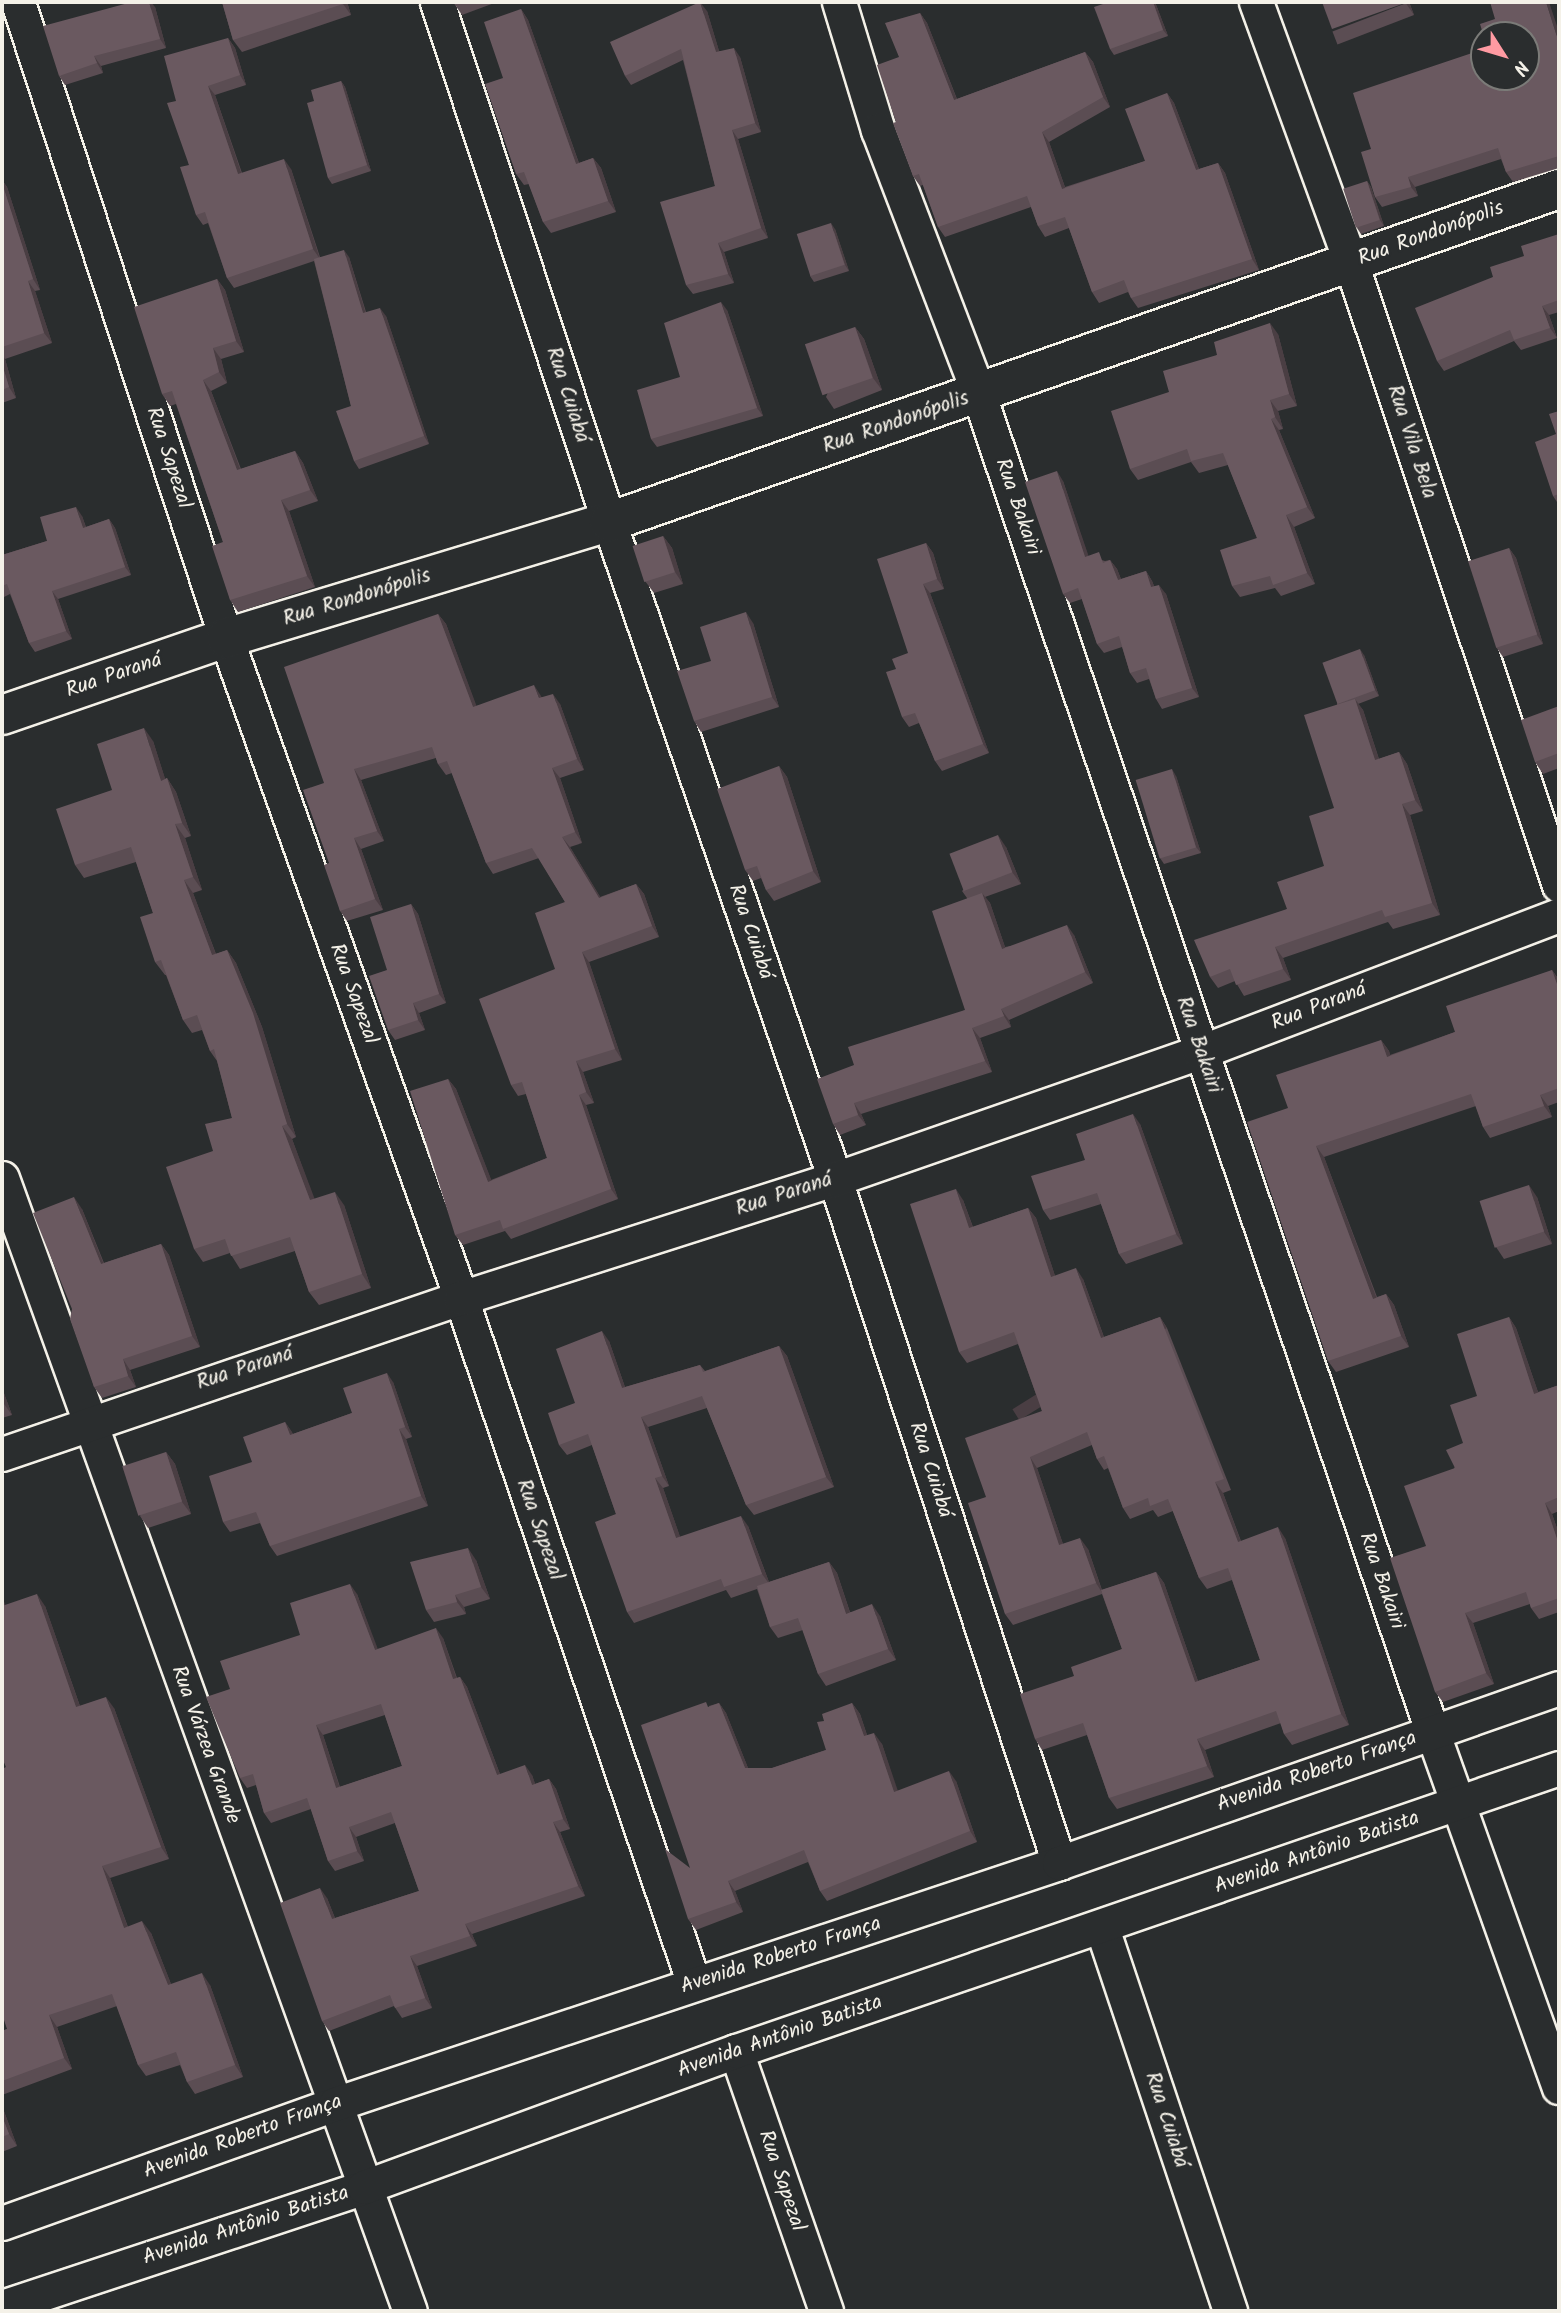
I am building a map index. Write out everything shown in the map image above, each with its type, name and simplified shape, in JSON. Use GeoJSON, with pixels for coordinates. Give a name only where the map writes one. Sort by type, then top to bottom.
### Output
{"type":"FeatureCollection","features":[{"type":"Feature","properties":{"kind":"street","name":"Rua Sapezal"},"geometry":{"type":"LineString","coordinates":[[18,2],[226,638],[460,1298],[694,1984]]}},
{"type":"Feature","properties":{"kind":"street","name":"Rua Cuiabá"},"geometry":{"type":"LineString","coordinates":[[437,2],[609,522],[835,1179],[1059,1863]]}},
{"type":"Feature","properties":{"kind":"street","name":"Rua Bakairi"},"geometry":{"type":"LineString","coordinates":[[839,2],[878,130],[979,395],[1200,1052],[1433,1731],[1559,2087]]}},
{"type":"Feature","properties":{"kind":"street","name":"Rua Vila Bela"},"geometry":{"type":"LineString","coordinates":[[1256,2],[1351,263],[1559,885]]}},
{"type":"Feature","properties":{"kind":"street","name":"Rua Rondonópolis"},"geometry":{"type":"LineString","coordinates":[[226,638],[609,522],[979,395],[1559,188]]}},
{"type":"Feature","properties":{"kind":"street","name":"Rua Paraná"},"geometry":{"type":"LineString","coordinates":[[2,715],[226,638]]}},
{"type":"Feature","properties":{"kind":"street","name":"Rua Paraná"},"geometry":{"type":"LineString","coordinates":[[2,1454],[88,1421],[460,1298],[835,1179],[1200,1052],[1559,915]]}},
{"type":"Feature","properties":{"kind":"street","name":"Rua Várzea Grande"},"geometry":{"type":"LineString","coordinates":[[2,1178],[410,2311]]}},
{"type":"Feature","properties":{"kind":"street","name":"Avenida Roberto França"},"geometry":{"type":"LineString","coordinates":[[2,2223],[335,2104],[1059,1863],[1559,1688]]}},
{"type":"Feature","properties":{"kind":"street","name":"Avenida Antônio Batista"},"geometry":{"type":"LineString","coordinates":[[2,2307],[364,2188],[736,2051],[1102,1928],[1559,1768]]}},
{"type":"Feature","properties":{"kind":"street","name":"Rua Cuiabá"},"geometry":{"type":"LineString","coordinates":[[1102,1928],[1230,2311]]}},
{"type":"Feature","properties":{"kind":"street","name":"Rua Sapezal"},"geometry":{"type":"LineString","coordinates":[[736,2051],[826,2311]]}},
{"type":"Feature","properties":{"kind":"building"},"geometry":{"type":"Polygon","coordinates":[[[132,2],[149,2],[160,39],[94,56],[97,63],[59,76],[43,26],[132,2]]]}},
{"type":"Feature","properties":{"kind":"building"},"geometry":{"type":"Polygon","coordinates":[[[222,2],[342,2],[343,4],[233,40],[222,2]]]}},
{"type":"Feature","properties":{"kind":"building"},"geometry":{"type":"Polygon","coordinates":[[[700,2],[716,52],[734,48],[755,123],[732,130],[761,228],[718,243],[728,274],[686,285],[660,202],[715,186],[681,49],[625,76],[610,42],[700,2]]]}},
{"type":"Feature","properties":{"kind":"building"},"geometry":{"type":"Polygon","coordinates":[[[1109,2],[1153,2],[1163,30],[1110,49],[1094,7],[1109,2]]]}},
{"type":"Feature","properties":{"kind":"building"},"geometry":{"type":"Polygon","coordinates":[[[1322,2],[1405,2],[1405,3],[1332,29],[1322,2]]]}},
{"type":"Feature","properties":{"kind":"building"},"geometry":{"type":"Polygon","coordinates":[[[1490,2],[1546,2],[1559,43],[1559,156],[1506,172],[1498,148],[1408,177],[1411,187],[1375,197],[1361,152],[1371,149],[1353,93],[1470,54],[1470,91],[1540,91],[1540,21],[1489,21],[1495,19],[1490,2]]]}},
{"type":"Feature","properties":{"kind":"building"},"geometry":{"type":"Polygon","coordinates":[[[521,9],[576,164],[593,158],[608,201],[543,222],[524,172],[516,174],[485,84],[503,78],[484,22],[521,9]]]}},
{"type":"Feature","properties":{"kind":"building"},"geometry":{"type":"Polygon","coordinates":[[[920,13],[954,100],[1085,52],[1103,97],[1042,132],[1062,189],[1145,161],[1125,109],[1167,93],[1196,170],[1218,163],[1252,259],[1131,298],[1124,280],[1092,292],[1065,217],[1038,226],[1027,196],[938,227],[919,174],[913,176],[893,123],[896,122],[877,65],[899,57],[885,23],[920,13]]]}},
{"type":"Feature","properties":{"kind":"building"},"geometry":{"type":"Polygon","coordinates":[[[228,38],[240,75],[208,86],[238,174],[284,159],[313,249],[227,278],[205,212],[196,215],[180,167],[189,165],[167,103],[176,101],[164,56],[228,38]]]}},
{"type":"Feature","properties":{"kind":"building"},"geometry":{"type":"Polygon","coordinates":[[[341,81],[367,165],[328,178],[307,103],[314,101],[311,90],[341,81]]]}},
{"type":"Feature","properties":{"kind":"building"},"geometry":{"type":"Polygon","coordinates":[[[1367,181],[1380,220],[1356,228],[1343,189],[1367,181]]]}},
{"type":"Feature","properties":{"kind":"building"},"geometry":{"type":"Polygon","coordinates":[[[2,183],[33,279],[28,281],[44,333],[2,347],[2,183]]]}},
{"type":"Feature","properties":{"kind":"building"},"geometry":{"type":"Polygon","coordinates":[[[831,223],[845,265],[810,276],[797,234],[831,223]]]}},
{"type":"Feature","properties":{"kind":"building"},"geometry":{"type":"Polygon","coordinates":[[[1559,234],[1559,300],[1542,306],[1550,328],[1514,340],[1510,330],[1437,361],[1415,308],[1493,277],[1490,267],[1524,256],[1521,246],[1559,234]]]}},
{"type":"Feature","properties":{"kind":"building"},"geometry":{"type":"Polygon","coordinates":[[[344,250],[363,313],[380,308],[424,436],[354,461],[336,411],[351,406],[314,259],[344,250]]]}},
{"type":"Feature","properties":{"kind":"building"},"geometry":{"type":"Polygon","coordinates":[[[217,279],[236,341],[213,348],[219,372],[203,380],[237,470],[295,451],[310,490],[281,500],[307,576],[230,600],[212,546],[223,542],[172,391],[162,394],[134,307],[217,279]]]}},
{"type":"Feature","properties":{"kind":"building"},"geometry":{"type":"Polygon","coordinates":[[[721,302],[757,408],[651,439],[637,390],[680,377],[664,323],[721,302]]]}},
{"type":"Feature","properties":{"kind":"building"},"geometry":{"type":"Polygon","coordinates":[[[1270,323],[1289,394],[1270,400],[1275,417],[1271,419],[1307,507],[1286,515],[1307,573],[1273,585],[1270,576],[1232,586],[1220,550],[1257,538],[1223,453],[1191,461],[1187,449],[1130,469],[1111,411],[1169,392],[1163,371],[1217,355],[1214,342],[1270,323]]]}},
{"type":"Feature","properties":{"kind":"building"},"geometry":{"type":"Polygon","coordinates":[[[855,327],[873,378],[822,395],[805,344],[855,327]]]}},
{"type":"Feature","properties":{"kind":"building"},"geometry":{"type":"Polygon","coordinates":[[[2,364],[9,387],[2,390],[2,364]]]}},
{"type":"Feature","properties":{"kind":"building"},"geometry":{"type":"Polygon","coordinates":[[[1559,411],[1559,494],[1553,496],[1535,442],[1556,434],[1549,414],[1559,411]]]}},
{"type":"Feature","properties":{"kind":"building"},"geometry":{"type":"Polygon","coordinates":[[[1057,471],[1085,557],[1099,552],[1103,563],[1110,560],[1118,580],[1146,571],[1151,587],[1159,585],[1192,688],[1156,699],[1146,668],[1130,673],[1119,636],[1097,644],[1078,588],[1063,594],[1025,482],[1057,471]]]}},
{"type":"Feature","properties":{"kind":"building"},"geometry":{"type":"Polygon","coordinates":[[[76,507],[83,528],[109,519],[125,567],[52,591],[66,631],[29,643],[7,584],[2,586],[2,555],[47,541],[40,517],[76,507]]]}},
{"type":"Feature","properties":{"kind":"building"},"geometry":{"type":"Polygon","coordinates":[[[663,536],[675,572],[644,582],[633,546],[663,536]]]}},
{"type":"Feature","properties":{"kind":"building"},"geometry":{"type":"Polygon","coordinates":[[[926,543],[937,579],[923,584],[983,744],[935,761],[915,713],[902,717],[886,672],[896,669],[892,659],[908,653],[877,559],[926,543]]]}},
{"type":"Feature","properties":{"kind":"building"},"geometry":{"type":"Polygon","coordinates":[[[1509,548],[1537,635],[1496,648],[1468,561],[1509,548]]]}},
{"type":"Feature","properties":{"kind":"building"},"geometry":{"type":"Polygon","coordinates":[[[746,612],[772,697],[694,721],[677,671],[711,661],[700,627],[746,612]]]}},
{"type":"Feature","properties":{"kind":"building"},"geometry":{"type":"Polygon","coordinates":[[[438,614],[473,707],[534,685],[539,698],[553,694],[577,759],[552,768],[575,832],[562,837],[599,898],[636,884],[652,926],[582,952],[615,1049],[576,1061],[586,1092],[579,1095],[611,1189],[503,1229],[500,1220],[455,1235],[410,1091],[448,1079],[488,1182],[547,1158],[522,1082],[511,1085],[479,999],[555,969],[535,913],[565,902],[532,848],[486,863],[447,761],[438,764],[432,747],[354,769],[377,831],[354,838],[375,899],[340,911],[324,865],[329,863],[303,790],[324,783],[284,667],[438,614]]]}},
{"type":"Feature","properties":{"kind":"building"},"geometry":{"type":"Polygon","coordinates":[[[1360,649],[1375,690],[1337,704],[1322,663],[1360,649]]]}},
{"type":"Feature","properties":{"kind":"building"},"geometry":{"type":"Polygon","coordinates":[[[1355,699],[1375,760],[1399,752],[1415,800],[1402,804],[1432,903],[1385,917],[1382,910],[1275,947],[1283,969],[1236,985],[1230,969],[1210,977],[1194,940],[1287,909],[1277,882],[1324,866],[1309,816],[1334,808],[1304,715],[1355,699]]]}},
{"type":"Feature","properties":{"kind":"building"},"geometry":{"type":"Polygon","coordinates":[[[1559,706],[1559,753],[1535,762],[1521,720],[1559,706]]]}},
{"type":"Feature","properties":{"kind":"building"},"geometry":{"type":"Polygon","coordinates":[[[144,728],[161,781],[167,778],[182,823],[175,824],[193,877],[184,880],[212,955],[227,950],[253,1013],[287,1124],[282,1126],[310,1200],[335,1192],[362,1274],[309,1292],[290,1237],[231,1256],[225,1239],[194,1249],[166,1167],[213,1151],[205,1124],[232,1118],[214,1049],[210,1051],[197,1015],[183,1020],[161,960],[155,962],[140,917],[153,913],[131,847],[75,865],[56,809],[112,790],[97,744],[144,728]]]}},
{"type":"Feature","properties":{"kind":"building"},"geometry":{"type":"Polygon","coordinates":[[[779,766],[813,871],[766,890],[757,866],[745,870],[717,789],[779,766]]]}},
{"type":"Feature","properties":{"kind":"building"},"geometry":{"type":"Polygon","coordinates":[[[1172,769],[1196,847],[1160,859],[1136,780],[1172,769]]]}},
{"type":"Feature","properties":{"kind":"building"},"geometry":{"type":"Polygon","coordinates":[[[998,835],[1012,872],[964,891],[949,854],[998,835]]]}},
{"type":"Feature","properties":{"kind":"building"},"geometry":{"type":"Polygon","coordinates":[[[982,893],[1002,949],[1067,925],[1085,972],[1001,1009],[1004,1016],[972,1028],[985,1061],[854,1103],[858,1115],[833,1124],[817,1079],[854,1065],[848,1047],[965,1010],[932,911],[982,893]]]}},
{"type":"Feature","properties":{"kind":"building"},"geometry":{"type":"Polygon","coordinates":[[[411,904],[439,994],[413,1003],[418,1020],[388,1030],[369,976],[387,970],[370,917],[411,904]]]}},
{"type":"Feature","properties":{"kind":"building"},"geometry":{"type":"Polygon","coordinates":[[[1552,970],[1559,990],[1559,1088],[1540,1095],[1544,1106],[1483,1127],[1471,1094],[1316,1146],[1373,1299],[1386,1294],[1401,1336],[1328,1361],[1247,1122],[1288,1108],[1276,1075],[1381,1040],[1387,1057],[1455,1032],[1446,1006],[1552,970]]]}},
{"type":"Feature","properties":{"kind":"building"},"geometry":{"type":"Polygon","coordinates":[[[1133,1114],[1176,1234],[1119,1254],[1097,1193],[1043,1210],[1031,1176],[1085,1160],[1076,1134],[1133,1114]]]}},
{"type":"Feature","properties":{"kind":"building"},"geometry":{"type":"Polygon","coordinates":[[[1529,1185],[1544,1232],[1495,1248],[1480,1201],[1529,1185]]]}},
{"type":"Feature","properties":{"kind":"building"},"geometry":{"type":"Polygon","coordinates":[[[956,1189],[969,1228],[1028,1208],[1051,1277],[1076,1268],[1101,1338],[1160,1317],[1224,1479],[1215,1482],[1238,1542],[1278,1527],[1341,1714],[1284,1734],[1276,1711],[1197,1739],[1207,1766],[1109,1798],[1083,1723],[1035,1739],[1020,1694],[1074,1676],[1071,1667],[1122,1649],[1101,1590],[1156,1572],[1195,1682],[1260,1660],[1228,1568],[1199,1578],[1168,1499],[1150,1506],[1148,1498],[1123,1508],[1104,1456],[1097,1459],[1087,1432],[1030,1457],[1059,1545],[1080,1538],[1096,1583],[1005,1614],[968,1503],[986,1497],[965,1438],[1042,1411],[1014,1332],[959,1352],[910,1204],[956,1189]]]}},
{"type":"Feature","properties":{"kind":"building"},"geometry":{"type":"Polygon","coordinates":[[[74,1197],[101,1264],[161,1244],[192,1336],[123,1359],[128,1376],[94,1387],[70,1319],[72,1309],[33,1213],[74,1197]]]}},
{"type":"Feature","properties":{"kind":"building"},"geometry":{"type":"Polygon","coordinates":[[[1509,1317],[1534,1394],[1559,1385],[1559,1497],[1545,1503],[1559,1545],[1559,1598],[1531,1608],[1526,1592],[1465,1613],[1486,1673],[1435,1692],[1390,1558],[1426,1546],[1404,1486],[1455,1468],[1446,1450],[1463,1443],[1450,1405],[1477,1396],[1457,1334],[1509,1317]]]}},
{"type":"Feature","properties":{"kind":"building"},"geometry":{"type":"Polygon","coordinates":[[[602,1331],[622,1388],[700,1365],[703,1372],[779,1346],[826,1477],[746,1505],[702,1396],[641,1417],[662,1476],[655,1478],[676,1538],[741,1516],[762,1574],[724,1587],[721,1579],[627,1612],[595,1522],[616,1514],[588,1434],[559,1445],[548,1413],[575,1403],[556,1349],[602,1331]]]}},
{"type":"Feature","properties":{"kind":"building"},"geometry":{"type":"Polygon","coordinates":[[[387,1373],[405,1427],[399,1429],[421,1496],[270,1546],[256,1512],[223,1522],[209,1476],[252,1462],[243,1437],[285,1422],[290,1435],[352,1413],[343,1388],[387,1373]]]}},
{"type":"Feature","properties":{"kind":"building"},"geometry":{"type":"Polygon","coordinates":[[[166,1452],[182,1501],[138,1516],[122,1466],[166,1452]]]}},
{"type":"Feature","properties":{"kind":"building"},"geometry":{"type":"Polygon","coordinates":[[[468,1548],[481,1587],[455,1595],[457,1602],[426,1610],[410,1562],[468,1548]]]}},
{"type":"Feature","properties":{"kind":"building"},"geometry":{"type":"Polygon","coordinates":[[[829,1562],[846,1614],[872,1604],[888,1649],[818,1674],[798,1618],[770,1627],[757,1586],[829,1562]]]}},
{"type":"Feature","properties":{"kind":"building"},"geometry":{"type":"Polygon","coordinates":[[[350,1584],[375,1650],[436,1628],[453,1679],[460,1677],[497,1775],[525,1765],[532,1785],[549,1779],[563,1819],[553,1822],[578,1886],[465,1924],[470,1936],[410,1956],[425,1998],[395,2008],[390,1995],[322,2021],[280,1903],[320,1888],[332,1919],[419,1891],[391,1812],[349,1827],[357,1851],[328,1861],[307,1798],[264,1813],[253,1774],[240,1778],[206,1697],[230,1689],[220,1661],[300,1635],[290,1603],[350,1584]],[[381,1704],[316,1725],[336,1788],[402,1766],[381,1704]]]}},
{"type":"Feature","properties":{"kind":"building"},"geometry":{"type":"Polygon","coordinates":[[[37,1594],[76,1707],[106,1697],[161,1847],[102,1866],[124,1928],[142,1921],[168,1985],[202,1973],[235,2065],[187,2082],[176,2052],[138,2065],[112,1994],[49,2015],[64,2058],[2,2081],[2,2031],[7,2029],[2,2014],[2,1769],[6,1767],[2,1758],[2,1606],[37,1594]]]}},
{"type":"Feature","properties":{"kind":"building"},"geometry":{"type":"Polygon","coordinates":[[[706,1702],[708,1707],[719,1703],[745,1768],[772,1768],[826,1750],[817,1722],[824,1721],[822,1714],[852,1703],[864,1736],[874,1733],[894,1792],[949,1771],[970,1831],[820,1891],[804,1850],[728,1881],[736,1902],[688,1919],[665,1849],[690,1868],[641,1725],[706,1702]]]}},
{"type":"Feature","properties":{"kind":"building"},"geometry":{"type":"Polygon","coordinates":[[[2,2116],[9,2134],[2,2137],[2,2116]]]}}]}
